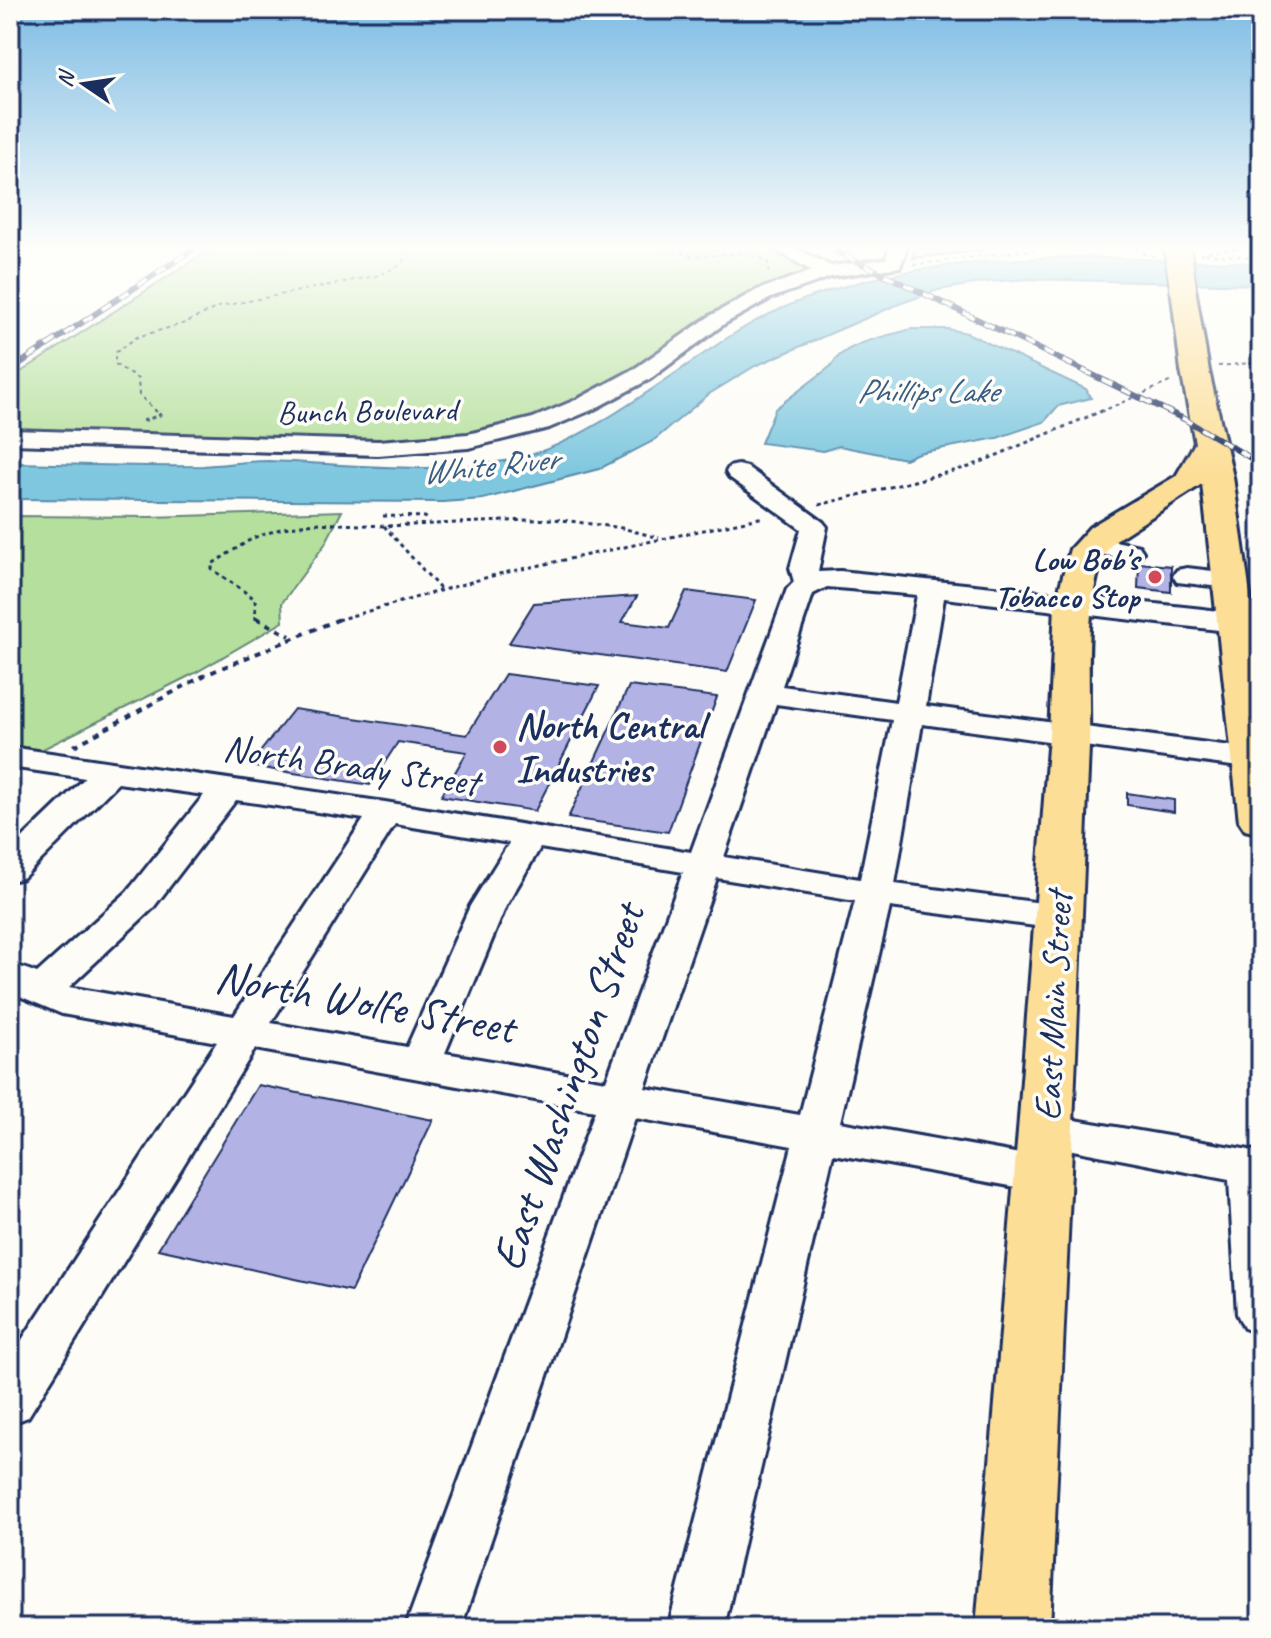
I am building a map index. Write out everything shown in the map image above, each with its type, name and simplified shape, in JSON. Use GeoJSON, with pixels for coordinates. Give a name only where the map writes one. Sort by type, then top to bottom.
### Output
{"type":"FeatureCollection","features":[{"type":"Feature","properties":{"kind":"main road"},"geometry":{"type":"LineString","coordinates":[[1189,322],[1229,580],[1247,624],[1261,821]]}},
{"type":"Feature","properties":{"kind":"main road"},"geometry":{"type":"LineString","coordinates":[[1091,544],[1188,482],[1209,445]]}},
{"type":"Feature","properties":{"kind":"main road"},"geometry":{"type":"LineString","coordinates":[[1148,507],[1221,515]]}},
{"type":"Feature","properties":{"kind":"main road","name":"East Main Street"},"geometry":{"type":"LineString","coordinates":[[1013,1628],[1045,1153],[1069,735],[1073,605],[1083,556],[1091,544]]}},
{"type":"Feature","properties":{"kind":"street","name":"Bunch Boulevard"},"geometry":{"type":"LineString","coordinates":[[10,437],[393,448],[493,436],[541,423],[586,404],[642,374],[717,322]]}},
{"type":"Feature","properties":{"kind":"street"},"geometry":{"type":"LineString","coordinates":[[738,472],[814,527],[803,568],[808,584],[831,579],[1247,624]]}},
{"type":"Feature","properties":{"kind":"street"},"geometry":{"type":"LineString","coordinates":[[1091,544],[1130,552]]}},
{"type":"Feature","properties":{"kind":"street"},"geometry":{"type":"LineString","coordinates":[[1187,576],[1229,580]]}},
{"type":"Feature","properties":{"kind":"street","name":"East Washington Street"},"geometry":{"type":"LineString","coordinates":[[433,1628],[796,596],[808,584]]}},
{"type":"Feature","properties":{"kind":"street"},"geometry":{"type":"LineString","coordinates":[[696,1628],[875,893],[932,589]]}},
{"type":"Feature","properties":{"kind":"street"},"geometry":{"type":"LineString","coordinates":[[762,693],[1257,760]]}},
{"type":"Feature","properties":{"kind":"street","name":"North Brady Street"},"geometry":{"type":"LineString","coordinates":[[10,757],[385,812],[875,893],[1058,917]]}},
{"type":"Feature","properties":{"kind":"street"},"geometry":{"type":"LineString","coordinates":[[10,870],[110,772]]}},
{"type":"Feature","properties":{"kind":"street"},"geometry":{"type":"LineString","coordinates":[[49,991],[52,980],[140,900],[227,789]]}},
{"type":"Feature","properties":{"kind":"street"},"geometry":{"type":"LineString","coordinates":[[10,1401],[385,812]]}},
{"type":"Feature","properties":{"kind":"street"},"geometry":{"type":"LineString","coordinates":[[421,1062],[488,906],[531,835]]}},
{"type":"Feature","properties":{"kind":"street","name":"North Wolfe Street"},"geometry":{"type":"LineString","coordinates":[[10,976],[49,991],[62,1000],[619,1097],[816,1137],[1256,1168]]}},
{"type":"Feature","properties":{"kind":"street"},"geometry":{"type":"LineString","coordinates":[[1256,1168],[1261,1314]]}},
{"type":"Feature","properties":{"kind":"path"},"geometry":{"type":"LineString","coordinates":[[104,441],[124,428],[160,415],[139,395],[138,379],[115,364],[115,353],[128,341],[186,322]]}},
{"type":"Feature","properties":{"kind":"path"},"geometry":{"type":"LineString","coordinates":[[45,763],[168,694],[293,637],[440,589],[792,511],[969,467],[1162,386]]}},
{"type":"Feature","properties":{"kind":"path"},"geometry":{"type":"LineString","coordinates":[[383,516],[425,517],[429,521]]}},
{"type":"Feature","properties":{"kind":"path"},"geometry":{"type":"LineString","coordinates":[[293,637],[256,621],[255,599],[216,574],[212,564],[239,543],[279,528],[333,522],[384,526],[429,521],[549,517],[617,526],[663,539]]}},
{"type":"Feature","properties":{"kind":"path"},"geometry":{"type":"LineString","coordinates":[[384,526],[440,589]]}},
{"type":"Feature","properties":{"kind":"green space"},"geometry":{"type":"Polygon","coordinates":[[[97,322],[696,322],[644,363],[581,397],[536,417],[484,432],[435,439],[367,443],[10,428],[10,379],[97,322]]]}},
{"type":"Feature","properties":{"kind":"green space"},"geometry":{"type":"Polygon","coordinates":[[[342,511],[325,544],[282,603],[283,622],[195,673],[31,755],[10,751],[10,516],[150,517],[342,511]]]}},
{"type":"Feature","properties":{"kind":"water","name":"White River"},"geometry":{"type":"Polygon","coordinates":[[[754,322],[856,322],[755,366],[709,394],[653,441],[599,469],[483,499],[443,502],[10,499],[10,463],[203,466],[269,461],[428,468],[522,457],[548,449],[605,420],[754,322]]]}},
{"type":"Feature","properties":{"kind":"water","name":"Phillips Lake"},"geometry":{"type":"Polygon","coordinates":[[[911,329],[948,329],[967,333],[1086,389],[1091,398],[1058,406],[1044,422],[997,438],[918,453],[905,459],[839,446],[823,451],[761,443],[775,409],[831,366],[845,351],[911,329]]]}},
{"type":"Feature","properties":{"kind":"building","name":"Low Bob's Tobacco Stop"},"geometry":{"type":"Polygon","coordinates":[[[1139,563],[1171,566],[1171,592],[1138,588],[1139,563]]]}},
{"type":"Feature","properties":{"kind":"building","name":"North Central Industries"},"geometry":{"type":"Polygon","coordinates":[[[686,591],[756,600],[727,672],[509,643],[534,603],[637,596],[622,622],[669,628],[686,591]]]}},
{"type":"Feature","properties":{"kind":"building","name":"North Central Industries"},"geometry":{"type":"Polygon","coordinates":[[[505,674],[599,686],[535,811],[441,796],[467,752],[398,742],[370,785],[249,766],[294,709],[467,735],[505,674]]]}},
{"type":"Feature","properties":{"kind":"building","name":"North Central Industries"},"geometry":{"type":"Polygon","coordinates":[[[629,686],[717,697],[668,832],[568,818],[629,686]]]}},
{"type":"Feature","properties":{"kind":"building"},"geometry":{"type":"Polygon","coordinates":[[[1127,793],[1174,800],[1174,812],[1127,805],[1127,793]]]}},
{"type":"Feature","properties":{"kind":"building"},"geometry":{"type":"Polygon","coordinates":[[[258,1085],[433,1120],[351,1291],[158,1249],[258,1085]]]}},
{"type":"Feature","properties":{"kind":"railway"},"geometry":{"type":"LineString","coordinates":[[10,370],[82,322]]}},
{"type":"Feature","properties":{"kind":"railway"},"geometry":{"type":"LineString","coordinates":[[984,322],[1184,419],[1261,464]]}},
{"type":"Feature","properties":{"kind":"place","name":"Low Bob's Tobacco Stop"},"geometry":{"type":"Point","coordinates":[1155,577]}},
{"type":"Feature","properties":{"kind":"place","name":"North Central Industries"},"geometry":{"type":"Point","coordinates":[500,747]}}]}
